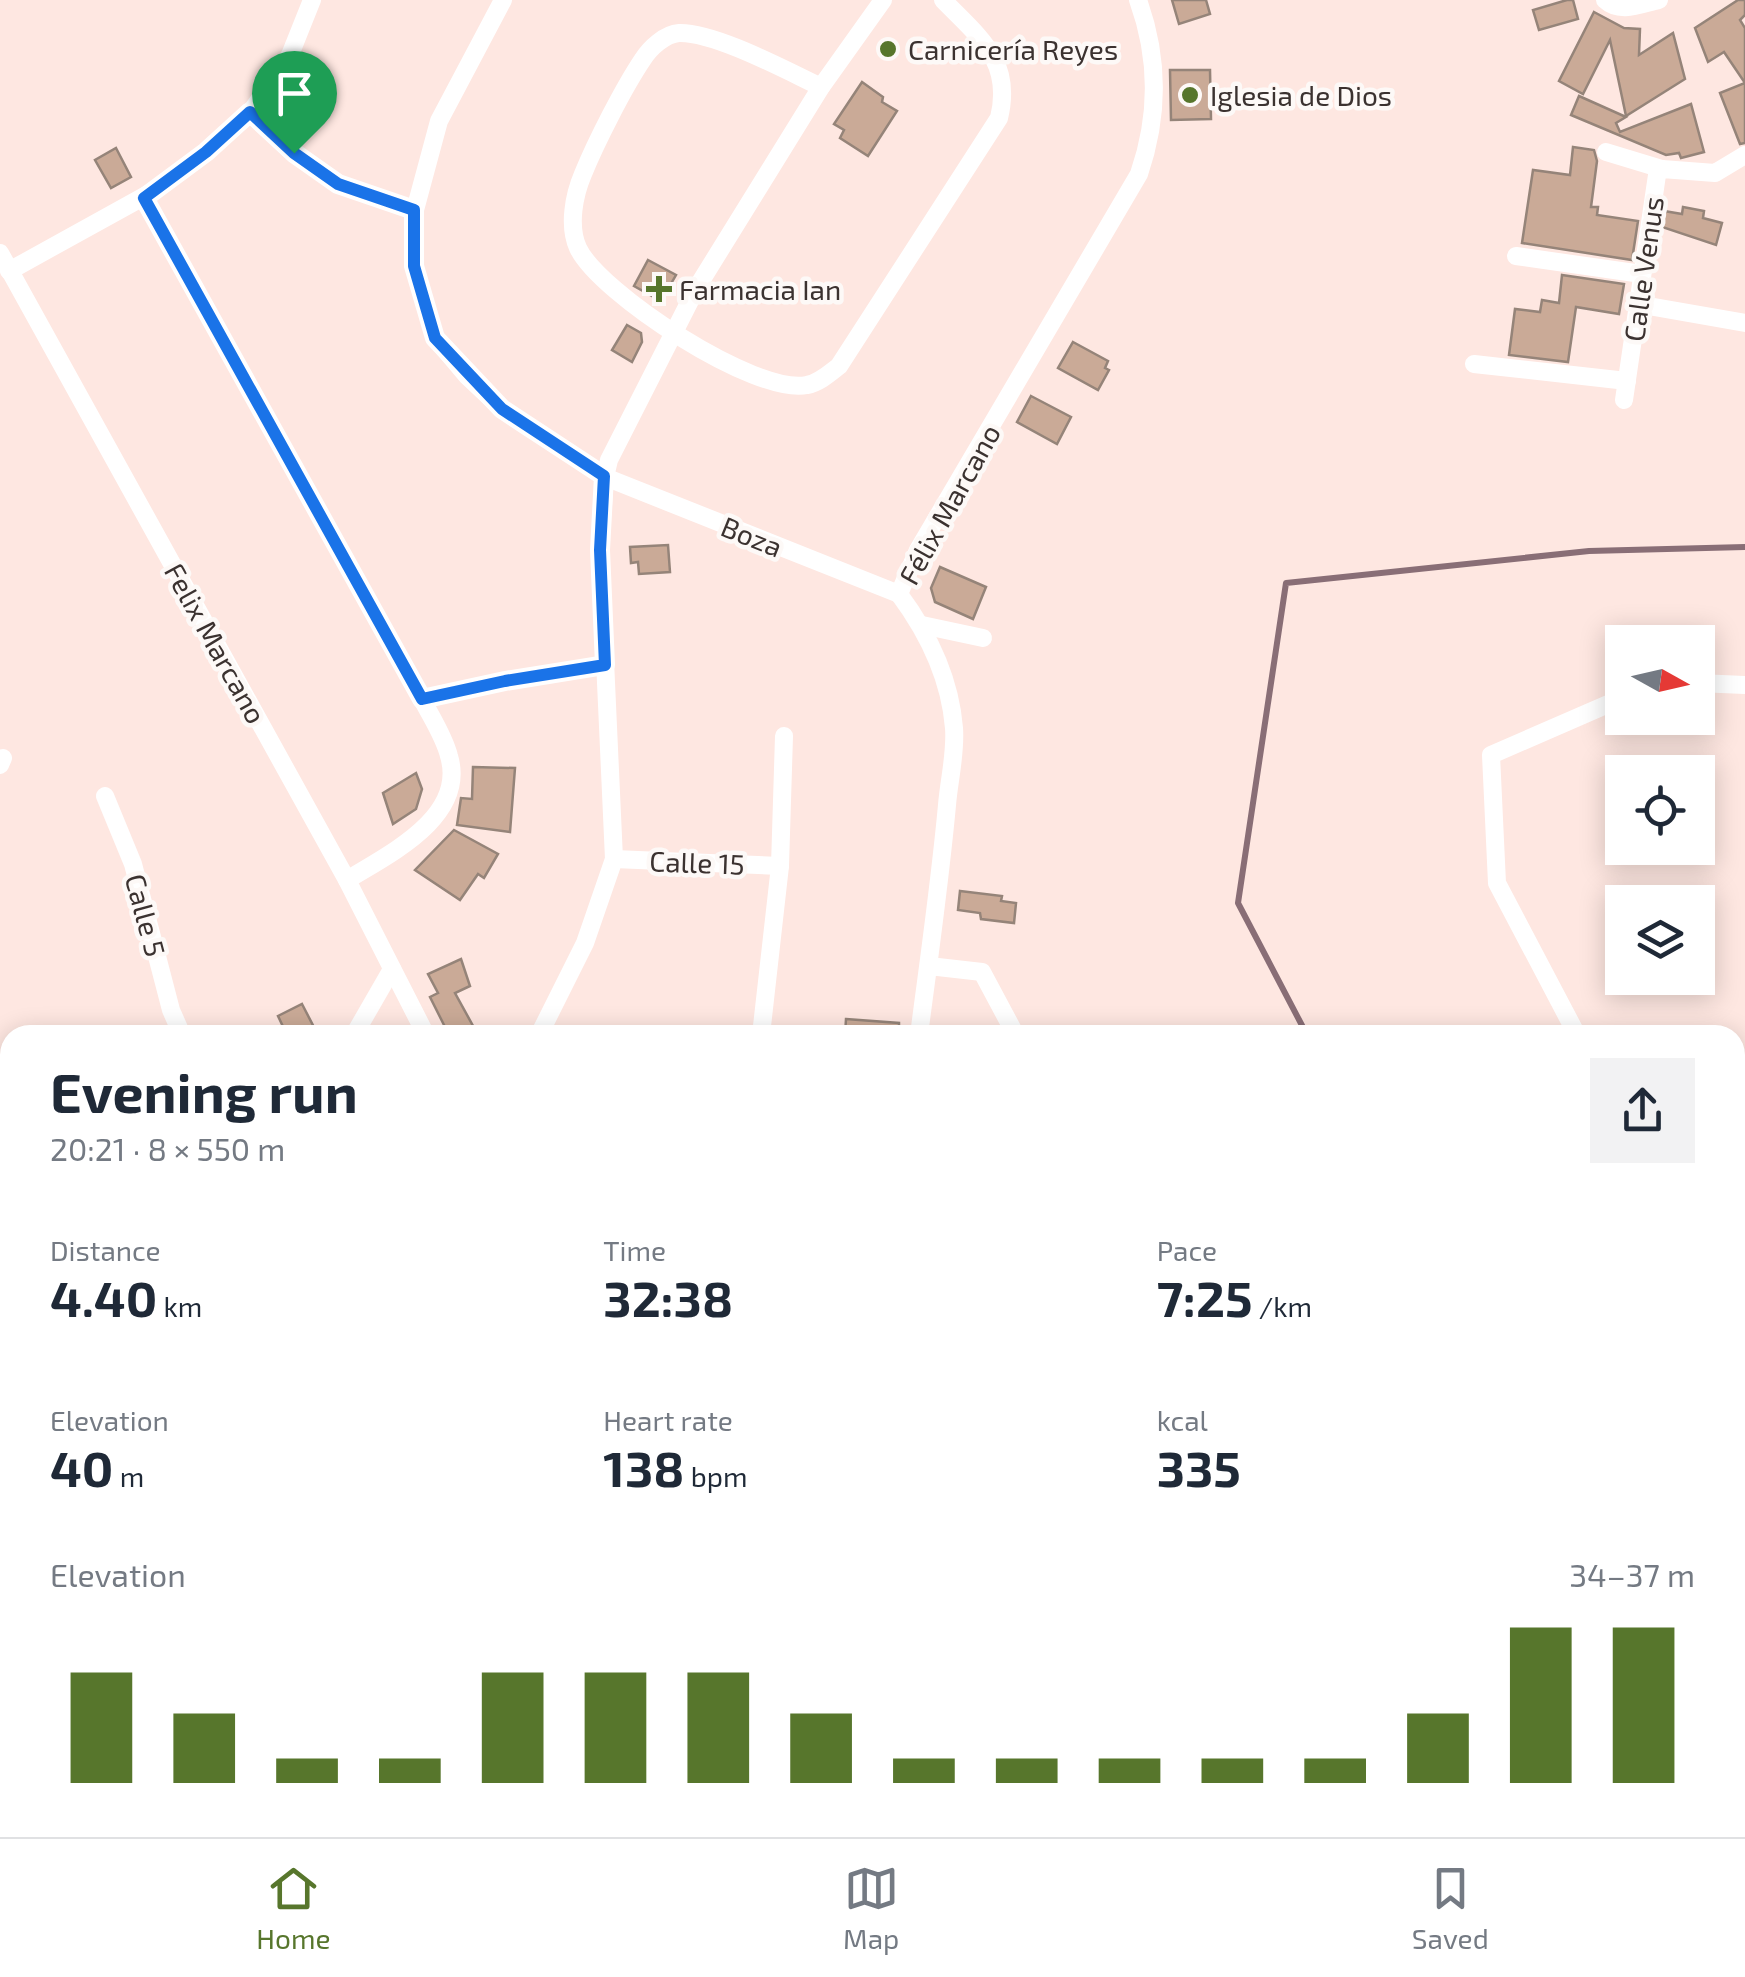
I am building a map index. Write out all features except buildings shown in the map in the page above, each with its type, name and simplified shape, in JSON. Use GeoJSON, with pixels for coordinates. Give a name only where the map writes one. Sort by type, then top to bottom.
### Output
{"type":"FeatureCollection","features":[{"type":"Feature","properties":{"kind":"street"},"geometry":{"type":"LineString","coordinates":[[9,271],[144,198],[206,152],[250,112],[290,55],[312,0]]}},
{"type":"Feature","properties":{"kind":"street","name":"Boza"},"geometry":{"type":"LineString","coordinates":[[504,0],[439,121],[414,210],[414,266],[435,338],[502,409],[604,476],[899,594]]}},
{"type":"Feature","properties":{"kind":"street"},"geometry":{"type":"LineString","coordinates":[[545,1025],[585,944],[614,859],[600,550],[604,476],[609,460],[674,331],[821,86],[883,0]]}},
{"type":"Feature","properties":{"kind":"street"},"geometry":{"type":"LineString","coordinates":[[821,86],[755,56],[688,34],[664,38],[644,56],[582,176],[572,228],[578,248],[592,268],[674,331],[720,362],[787,385],[807,385],[839,366],[999,118],[1004,97],[996,62],[980,38],[943,0]]}},
{"type":"Feature","properties":{"kind":"street","name":"Félix Marcano"},"geometry":{"type":"LineString","coordinates":[[920,1025],[954,730],[947,688],[922,625],[899,594],[918,550],[1139,174],[1150,143],[1155,93],[1154,57],[1138,0]]}},
{"type":"Feature","properties":{"kind":"street"},"geometry":{"type":"LineString","coordinates":[[1604,0],[1622,8],[1659,0]]}},
{"type":"Feature","properties":{"kind":"street"},"geometry":{"type":"LineString","coordinates":[[250,112],[294,153],[338,184],[414,210]]}},
{"type":"Feature","properties":{"kind":"street"},"geometry":{"type":"LineString","coordinates":[[1606,152],[1662,169]]}},
{"type":"Feature","properties":{"kind":"street","name":"Calle Venus"},"geometry":{"type":"LineString","coordinates":[[1474,364],[1626,390],[1657,175],[1662,169],[1715,174],[1745,155]]}},
{"type":"Feature","properties":{"kind":"street"},"geometry":{"type":"LineString","coordinates":[[144,198],[449,754],[451,790],[412,840],[347,880]]}},
{"type":"Feature","properties":{"kind":"street","name":"Felix Marcano"},"geometry":{"type":"LineString","coordinates":[[0,253],[347,880],[421,1025]]}},
{"type":"Feature","properties":{"kind":"street"},"geometry":{"type":"LineString","coordinates":[[1516,256],[1642,274]]}},
{"type":"Feature","properties":{"kind":"street"},"geometry":{"type":"LineString","coordinates":[[1637,304],[1745,323]]}},
{"type":"Feature","properties":{"kind":"street"},"geometry":{"type":"LineString","coordinates":[[922,625],[983,638]]}},
{"type":"Feature","properties":{"kind":"street"},"geometry":{"type":"LineString","coordinates":[[422,699],[605,665]]}},
{"type":"Feature","properties":{"kind":"street"},"geometry":{"type":"LineString","coordinates":[[1715,684],[1745,686]]}},
{"type":"Feature","properties":{"kind":"street"},"geometry":{"type":"LineString","coordinates":[[1573,1025],[1497,884],[1491,755],[1605,705]]}},
{"type":"Feature","properties":{"kind":"street"},"geometry":{"type":"LineString","coordinates":[[761,1025],[780,866],[784,736]]}},
{"type":"Feature","properties":{"kind":"street","name":"Calle 5"},"geometry":{"type":"LineString","coordinates":[[104,796],[133,864],[178,1025]]}},
{"type":"Feature","properties":{"kind":"street","name":"Calle 15"},"geometry":{"type":"LineString","coordinates":[[614,859],[780,866]]}},
{"type":"Feature","properties":{"kind":"street"},"geometry":{"type":"LineString","coordinates":[[929,966],[982,972],[1011,1025]]}},
{"type":"Feature","properties":{"kind":"street"},"geometry":{"type":"LineString","coordinates":[[360,1025],[392,969]]}},
{"type":"Feature","properties":{"kind":"waterway"},"geometry":{"type":"LineString","coordinates":[[1302,1025],[1238,903],[1286,583],[1589,551],[1745,547]]}},
{"type":"Feature","properties":{"kind":"place","name":"Carnicería Reyes"},"geometry":{"type":"Point","coordinates":[888,49]}},
{"type":"Feature","properties":{"kind":"place","name":"Iglesia de Dios"},"geometry":{"type":"Point","coordinates":[1190,95]}},
{"type":"Feature","properties":{"kind":"place","name":"Farmacia Ian"},"geometry":{"type":"Point","coordinates":[659,289]}},
{"type":"Feature","properties":{"kind":"route"},"geometry":{"type":"LineString","coordinates":[[250,112],[294,153],[338,184],[414,210],[414,266],[435,338],[502,409],[604,476],[600,550],[605,665],[422,699],[144,198],[206,152],[250,112]]}}]}
